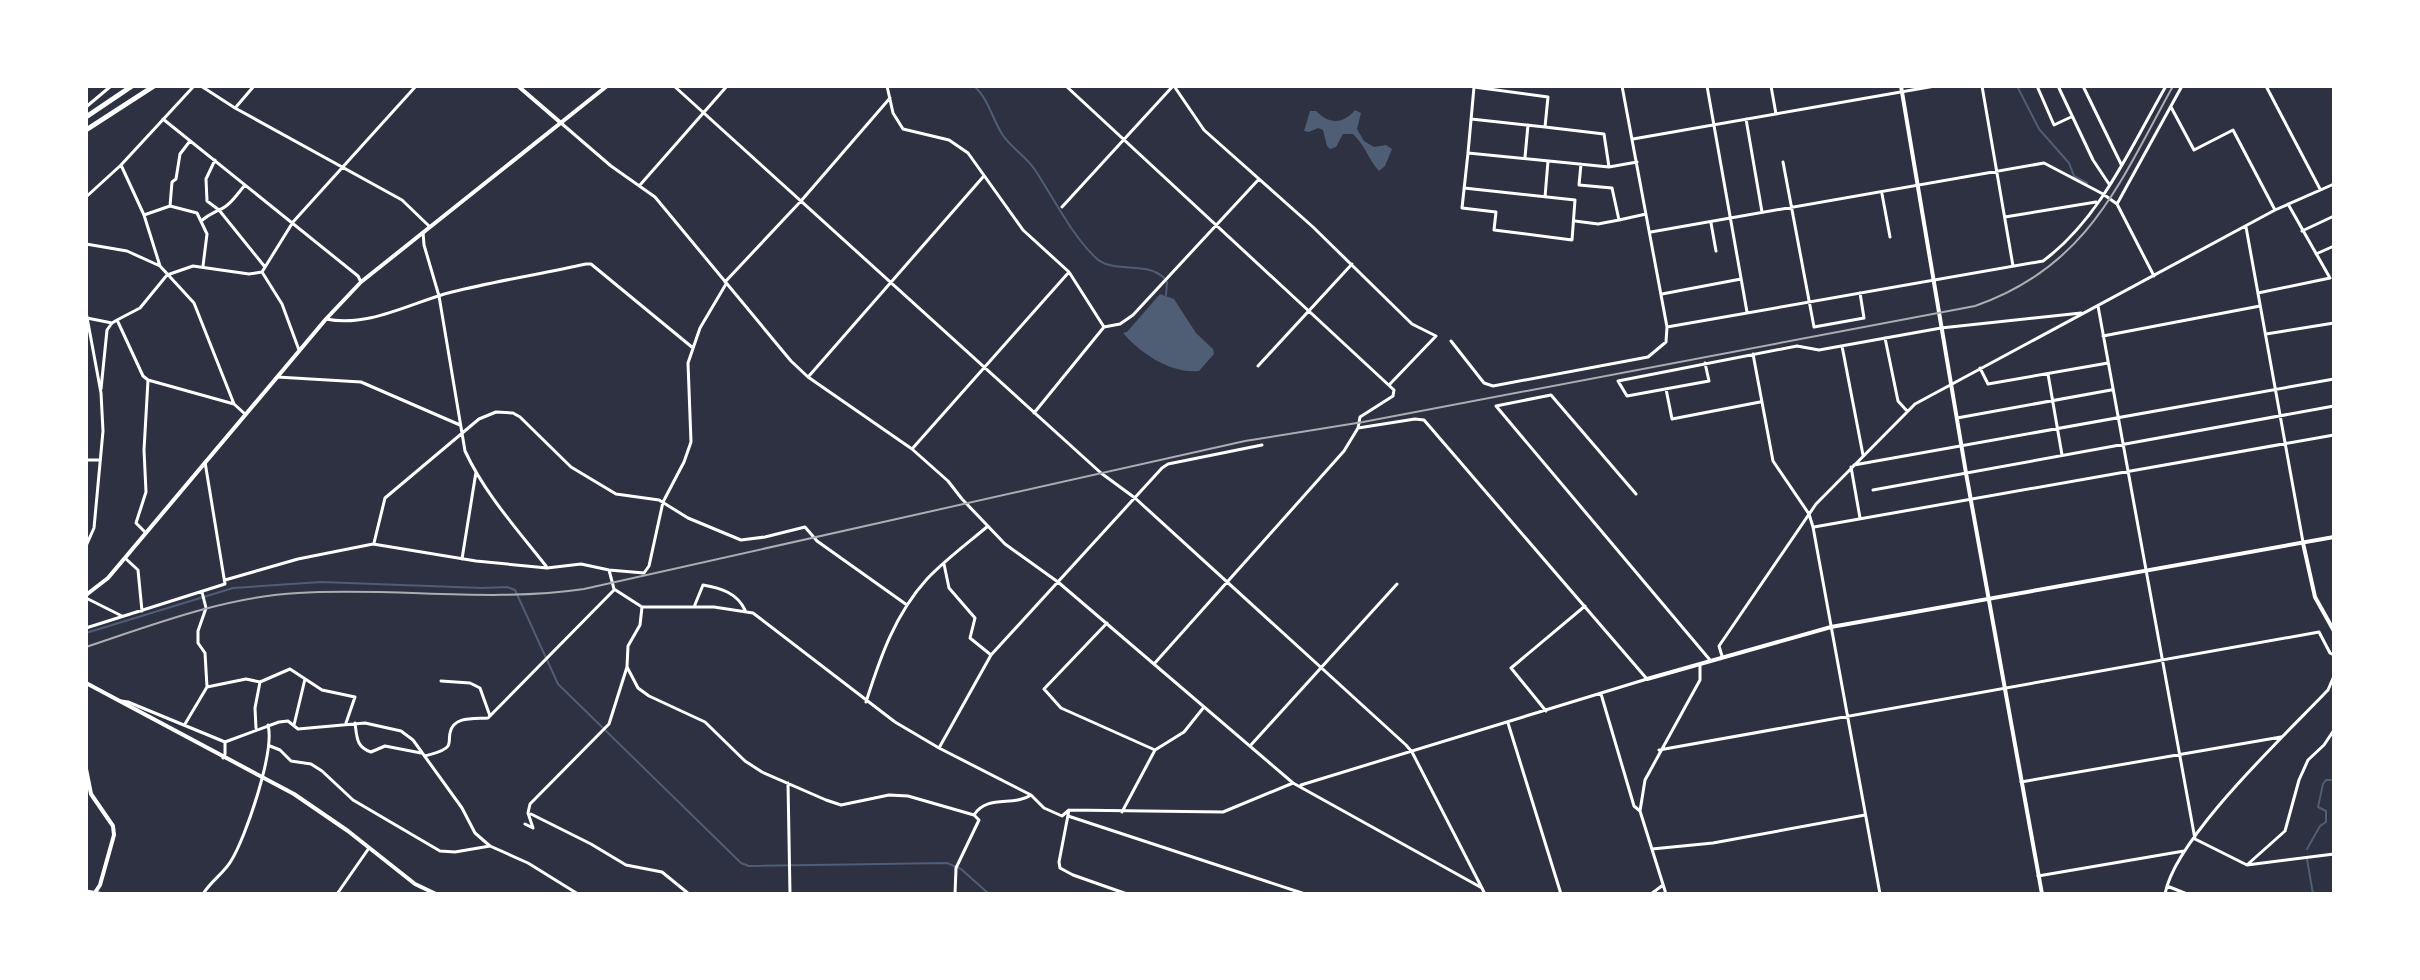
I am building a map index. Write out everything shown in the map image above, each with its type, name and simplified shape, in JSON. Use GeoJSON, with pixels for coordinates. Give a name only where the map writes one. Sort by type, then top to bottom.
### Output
{"type":"FeatureCollection","features":[{"type":"Feature","properties":{"kind":"highway"},"geometry":{"type":"LineString","coordinates":[[86,117],[132,86]]}},
{"type":"Feature","properties":{"kind":"highway"},"geometry":{"type":"LineString","coordinates":[[86,130],[154,86]]}},
{"type":"Feature","properties":{"kind":"street"},"geometry":{"type":"LineString","coordinates":[[86,107],[111,86]]}},
{"type":"Feature","properties":{"kind":"street"},"geometry":{"type":"LineString","coordinates":[[86,197],[121,165],[194,86]]}},
{"type":"Feature","properties":{"kind":"street"},"geometry":{"type":"LineString","coordinates":[[201,86],[402,200],[430,227]]}},
{"type":"Feature","properties":{"kind":"street"},"geometry":{"type":"LineString","coordinates":[[235,108],[254,86]]}},
{"type":"Feature","properties":{"kind":"street"},"geometry":{"type":"LineString","coordinates":[[86,546],[94,528],[103,431],[101,393],[107,330],[114,322],[140,308],[167,275],[193,266],[249,274],[263,269],[293,222],[416,86]]}},
{"type":"Feature","properties":{"kind":"street"},"geometry":{"type":"LineString","coordinates":[[518,86],[611,166],[655,197],[791,361],[808,377],[912,449],[948,481],[1005,544],[1058,582],[1293,783],[1482,888]]}},
{"type":"Feature","properties":{"kind":"street"},"geometry":{"type":"LineString","coordinates":[[123,617],[86,597],[108,578],[326,319],[361,282],[607,86]]}},
{"type":"Feature","properties":{"kind":"street"},"geometry":{"type":"LineString","coordinates":[[674,86],[1101,473],[1135,498],[1412,752],[1485,894]]}},
{"type":"Feature","properties":{"kind":"street"},"geometry":{"type":"LineString","coordinates":[[639,186],[727,86]]}},
{"type":"Feature","properties":{"kind":"street"},"geometry":{"type":"LineString","coordinates":[[887,86],[893,113],[903,129],[954,142],[973,158],[983,177],[1023,230],[1069,272],[1104,327]]}},
{"type":"Feature","properties":{"kind":"street"},"geometry":{"type":"LineString","coordinates":[[1066,86],[1394,390],[1393,396],[1360,417],[1358,428],[1344,451],[1154,664]]}},
{"type":"Feature","properties":{"kind":"street"},"geometry":{"type":"LineString","coordinates":[[1062,207],[1173,86],[1204,130],[1352,264],[1412,324],[1436,336],[1390,384]]}},
{"type":"Feature","properties":{"kind":"street"},"geometry":{"type":"LineString","coordinates":[[1451,341],[1484,383],[1493,386],[1648,357],[1666,342],[1667,327],[1622,86]]}},
{"type":"Feature","properties":{"kind":"street"},"geometry":{"type":"LineString","coordinates":[[1707,86],[1747,312]]}},
{"type":"Feature","properties":{"kind":"street"},"geometry":{"type":"LineString","coordinates":[[1771,86],[1776,114]]}},
{"type":"Feature","properties":{"kind":"street"},"geometry":{"type":"LineString","coordinates":[[1633,139],[1901,89],[1935,86]]}},
{"type":"Feature","properties":{"kind":"street"},"geometry":{"type":"LineString","coordinates":[[1982,86],[2013,266]]}},
{"type":"Feature","properties":{"kind":"street"},"geometry":{"type":"LineString","coordinates":[[2037,86],[2054,125],[2071,117]]}},
{"type":"Feature","properties":{"kind":"street"},"geometry":{"type":"LineString","coordinates":[[2058,86],[2093,160],[2109,184]]}},
{"type":"Feature","properties":{"kind":"street"},"geometry":{"type":"LineString","coordinates":[[2083,86],[2121,164]]}},
{"type":"Feature","properties":{"kind":"street"},"geometry":{"type":"LineString","coordinates":[[1667,327],[2043,261],[2082,225],[2166,86]]}},
{"type":"Feature","properties":{"kind":"street"},"geometry":{"type":"LineString","coordinates":[[2117,204],[2182,86]]}},
{"type":"Feature","properties":{"kind":"street"},"geometry":{"type":"LineString","coordinates":[[2266,86],[2321,189]]}},
{"type":"Feature","properties":{"kind":"street"},"geometry":{"type":"LineString","coordinates":[[1464,188],[1575,200],[1572,240],[1494,230],[1496,212],[1462,208],[1474,87],[1548,97],[1545,127]]}},
{"type":"Feature","properties":{"kind":"street"},"geometry":{"type":"LineString","coordinates":[[1901,89],[2042,894]]}},
{"type":"Feature","properties":{"kind":"street"},"geometry":{"type":"LineString","coordinates":[[225,580],[298,559],[374,544],[462,559],[547,568],[581,564],[644,573],[649,566],[663,502],[691,442],[688,363],[700,328],[726,283],[890,98]]}},
{"type":"Feature","properties":{"kind":"street"},"geometry":{"type":"LineString","coordinates":[[2171,107],[2194,150],[2233,130],[2275,210]]}},
{"type":"Feature","properties":{"kind":"street"},"geometry":{"type":"LineString","coordinates":[[163,119],[293,222],[358,276],[361,282]]}},
{"type":"Feature","properties":{"kind":"street"},"geometry":{"type":"LineString","coordinates":[[1471,119],[1604,134],[1609,167]]}},
{"type":"Feature","properties":{"kind":"street"},"geometry":{"type":"LineString","coordinates":[[1746,119],[1762,212]]}},
{"type":"Feature","properties":{"kind":"street"},"geometry":{"type":"LineString","coordinates":[[1524,158],[1528,125]]}},
{"type":"Feature","properties":{"kind":"street"},"geometry":{"type":"LineString","coordinates":[[170,206],[172,182],[176,179],[180,154],[190,141]]}},
{"type":"Feature","properties":{"kind":"street"},"geometry":{"type":"LineString","coordinates":[[1468,153],[1609,167],[1637,162]]}},
{"type":"Feature","properties":{"kind":"street"},"geometry":{"type":"LineString","coordinates":[[215,160],[206,179],[207,201],[219,210],[263,269],[282,304],[299,350]]}},
{"type":"Feature","properties":{"kind":"street"},"geometry":{"type":"LineString","coordinates":[[1545,197],[1548,161]]}},
{"type":"Feature","properties":{"kind":"street"},"geometry":{"type":"LineString","coordinates":[[1783,162],[1814,327],[1864,318],[1860,293]]}},
{"type":"Feature","properties":{"kind":"street"},"geometry":{"type":"LineString","coordinates":[[1650,232],[2044,163],[2117,204],[2154,276]]}},
{"type":"Feature","properties":{"kind":"street"},"geometry":{"type":"LineString","coordinates":[[1581,164],[1579,185],[1612,188],[1619,220]]}},
{"type":"Feature","properties":{"kind":"street"},"geometry":{"type":"LineString","coordinates":[[121,165],[144,215],[160,266],[194,303],[234,404],[245,414]]}},
{"type":"Feature","properties":{"kind":"street"},"geometry":{"type":"LineString","coordinates":[[808,377],[983,177]]}},
{"type":"Feature","properties":{"kind":"street"},"geometry":{"type":"LineString","coordinates":[[1034,413],[1104,327],[1120,324],[1133,315],[1259,179]]}},
{"type":"Feature","properties":{"kind":"street"},"geometry":{"type":"LineString","coordinates":[[1722,656],[1719,646],[1809,514],[1915,404],[2275,210],[2334,184]]}},
{"type":"Feature","properties":{"kind":"street"},"geometry":{"type":"LineString","coordinates":[[201,221],[212,211],[219,210],[245,185]]}},
{"type":"Feature","properties":{"kind":"street"},"geometry":{"type":"LineString","coordinates":[[1882,192],[1890,237]]}},
{"type":"Feature","properties":{"kind":"street"},"geometry":{"type":"LineString","coordinates":[[2005,217],[2098,202]]}},
{"type":"Feature","properties":{"kind":"street"},"geometry":{"type":"LineString","coordinates":[[2258,293],[2330,278],[2288,204]]}},
{"type":"Feature","properties":{"kind":"street"},"geometry":{"type":"LineString","coordinates":[[144,215],[170,206],[197,213],[207,234],[203,266]]}},
{"type":"Feature","properties":{"kind":"street"},"geometry":{"type":"LineString","coordinates":[[1574,221],[1598,224],[1646,214]]}},
{"type":"Feature","properties":{"kind":"street"},"geometry":{"type":"LineString","coordinates":[[2302,231],[2334,216]]}},
{"type":"Feature","properties":{"kind":"street"},"geometry":{"type":"LineString","coordinates":[[1711,221],[1716,251]]}},
{"type":"Feature","properties":{"kind":"street"},"geometry":{"type":"LineString","coordinates":[[2246,227],[2303,543],[2315,597],[2334,631]]}},
{"type":"Feature","properties":{"kind":"street"},"geometry":{"type":"LineString","coordinates":[[423,232],[439,296],[465,451],[511,525],[547,568]]}},
{"type":"Feature","properties":{"kind":"street"},"geometry":{"type":"LineString","coordinates":[[86,244],[127,251],[160,266]]}},
{"type":"Feature","properties":{"kind":"street"},"geometry":{"type":"LineString","coordinates":[[2315,254],[2334,246]]}},
{"type":"Feature","properties":{"kind":"street"},"geometry":{"type":"LineString","coordinates":[[326,319],[336,321],[383,315],[439,296],[591,264],[693,348]]}},
{"type":"Feature","properties":{"kind":"street"},"geometry":{"type":"LineString","coordinates":[[1258,366],[1352,264]]}},
{"type":"Feature","properties":{"kind":"street"},"geometry":{"type":"LineString","coordinates":[[912,449],[1069,272]]}},
{"type":"Feature","properties":{"kind":"street"},"geometry":{"type":"LineString","coordinates":[[2328,275],[2334,274]]}},
{"type":"Feature","properties":{"kind":"street"},"geometry":{"type":"LineString","coordinates":[[1661,294],[1741,279]]}},
{"type":"Feature","properties":{"kind":"street"},"geometry":{"type":"LineString","coordinates":[[2098,306],[2195,839]]}},
{"type":"Feature","properties":{"kind":"street"},"geometry":{"type":"LineString","coordinates":[[2103,336],[2260,306]]}},
{"type":"Feature","properties":{"kind":"street"},"geometry":{"type":"LineString","coordinates":[[86,312],[101,393]]}},
{"type":"Feature","properties":{"kind":"street"},"geometry":{"type":"LineString","coordinates":[[1705,363],[1709,381],[1627,396],[1618,381],[1705,363],[1797,346],[1819,350],[1941,328],[2085,312]]}},
{"type":"Feature","properties":{"kind":"street"},"geometry":{"type":"LineString","coordinates":[[87,318],[114,322]]}},
{"type":"Feature","properties":{"kind":"street"},"geometry":{"type":"LineString","coordinates":[[114,322],[148,380],[234,404]]}},
{"type":"Feature","properties":{"kind":"street"},"geometry":{"type":"LineString","coordinates":[[2266,334],[2334,323]]}},
{"type":"Feature","properties":{"kind":"street"},"geometry":{"type":"LineString","coordinates":[[1885,338],[1898,401],[1907,411]]}},
{"type":"Feature","properties":{"kind":"street"},"geometry":{"type":"LineString","coordinates":[[1842,346],[1863,455]]}},
{"type":"Feature","properties":{"kind":"street"},"geometry":{"type":"LineString","coordinates":[[1753,354],[1773,461],[1809,514],[1813,527],[1880,894]]}},
{"type":"Feature","properties":{"kind":"street"},"geometry":{"type":"LineString","coordinates":[[1980,368],[1988,384],[2108,363]]}},
{"type":"Feature","properties":{"kind":"street"},"geometry":{"type":"LineString","coordinates":[[2048,374],[2062,455]]}},
{"type":"Feature","properties":{"kind":"street"},"geometry":{"type":"LineString","coordinates":[[276,377],[361,382],[460,425]]}},
{"type":"Feature","properties":{"kind":"street"},"geometry":{"type":"LineString","coordinates":[[1852,466],[2334,379]]}},
{"type":"Feature","properties":{"kind":"street"},"geometry":{"type":"LineString","coordinates":[[146,533],[136,523],[146,492],[144,450],[148,380]]}},
{"type":"Feature","properties":{"kind":"street"},"geometry":{"type":"LineString","coordinates":[[1666,389],[1672,419],[1761,402]]}},
{"type":"Feature","properties":{"kind":"street"},"geometry":{"type":"LineString","coordinates":[[1957,418],[2112,390]]}},
{"type":"Feature","properties":{"kind":"street"},"geometry":{"type":"LineString","coordinates":[[1636,494],[1551,395],[1496,406],[1710,660]]}},
{"type":"Feature","properties":{"kind":"street"},"geometry":{"type":"LineString","coordinates":[[1873,490],[2334,406]]}},
{"type":"Feature","properties":{"kind":"street"},"geometry":{"type":"LineString","coordinates":[[374,544],[385,498],[462,433],[489,413],[502,411],[520,417],[567,463],[621,496],[645,496],[663,502],[688,518],[741,540],[805,527],[817,541],[907,605]]}},
{"type":"Feature","properties":{"kind":"street"},"geometry":{"type":"LineString","coordinates":[[1358,428],[1424,420],[1647,679]]}},
{"type":"Feature","properties":{"kind":"street"},"geometry":{"type":"LineString","coordinates":[[1813,527],[2334,435]]}},
{"type":"Feature","properties":{"kind":"street"},"geometry":{"type":"LineString","coordinates":[[939,748],[991,655],[1168,464],[1262,445]]}},
{"type":"Feature","properties":{"kind":"street"},"geometry":{"type":"LineString","coordinates":[[86,460],[100,460]]}},
{"type":"Feature","properties":{"kind":"street"},"geometry":{"type":"LineString","coordinates":[[86,628],[225,584],[205,462]]}},
{"type":"Feature","properties":{"kind":"street"},"geometry":{"type":"LineString","coordinates":[[1852,466],[1860,518]]}},
{"type":"Feature","properties":{"kind":"street"},"geometry":{"type":"LineString","coordinates":[[462,559],[476,472]]}},
{"type":"Feature","properties":{"kind":"street"},"geometry":{"type":"LineString","coordinates":[[866,702],[881,657],[907,605],[925,581],[988,526]]}},
{"type":"Feature","properties":{"kind":"street"},"geometry":{"type":"LineString","coordinates":[[1300,786],[1722,656],[1831,627],[2334,537]]}},
{"type":"Feature","properties":{"kind":"street"},"geometry":{"type":"LineString","coordinates":[[125,558],[138,570],[142,611]]}},
{"type":"Feature","properties":{"kind":"street"},"geometry":{"type":"LineString","coordinates":[[944,564],[949,588],[975,618],[970,638],[991,655]]}},
{"type":"Feature","properties":{"kind":"street"},"geometry":{"type":"LineString","coordinates":[[609,570],[614,589],[642,607],[694,607],[753,613],[866,702],[939,748],[1031,795],[1044,808],[1062,816],[1069,810],[1223,812],[1293,783]]}},
{"type":"Feature","properties":{"kind":"street"},"geometry":{"type":"LineString","coordinates":[[1250,746],[1397,584]]}},
{"type":"Feature","properties":{"kind":"street"},"geometry":{"type":"LineString","coordinates":[[694,607],[703,585],[730,593],[745,610]]}},
{"type":"Feature","properties":{"kind":"street"},"geometry":{"type":"LineString","coordinates":[[355,723],[358,743],[371,752],[385,746],[424,755],[445,749],[454,723],[490,716],[614,589]]}},
{"type":"Feature","properties":{"kind":"street"},"geometry":{"type":"LineString","coordinates":[[185,724],[207,687],[205,653],[198,643],[198,631],[206,614],[202,592]]}},
{"type":"Feature","properties":{"kind":"street"},"geometry":{"type":"LineString","coordinates":[[1546,711],[1511,668],[1585,606]]}},
{"type":"Feature","properties":{"kind":"street"},"geometry":{"type":"LineString","coordinates":[[525,824],[533,828],[528,813],[530,804],[607,727],[627,667],[628,646],[640,625],[642,607]]}},
{"type":"Feature","properties":{"kind":"street"},"geometry":{"type":"LineString","coordinates":[[1107,623],[1044,689],[1061,708],[1155,750]]}},
{"type":"Feature","properties":{"kind":"street"},"geometry":{"type":"LineString","coordinates":[[1659,750],[2319,632],[2334,655]]}},
{"type":"Feature","properties":{"kind":"street"},"geometry":{"type":"LineString","coordinates":[[1666,894],[1640,811],[1645,780],[1700,680],[1700,664]]}},
{"type":"Feature","properties":{"kind":"street"},"geometry":{"type":"LineString","coordinates":[[627,667],[638,688],[649,696],[705,722],[745,761],[788,783],[841,805],[889,795],[908,796],[974,815],[979,820],[957,865],[955,894]]}},
{"type":"Feature","properties":{"kind":"street"},"geometry":{"type":"LineString","coordinates":[[207,687],[246,679],[260,682],[290,669],[331,693],[355,697],[345,725]]}},
{"type":"Feature","properties":{"kind":"street"},"geometry":{"type":"LineString","coordinates":[[2165,894],[2175,865],[2226,798],[2328,690],[2334,676]]}},
{"type":"Feature","properties":{"kind":"street"},"geometry":{"type":"LineString","coordinates":[[294,725],[301,684],[305,679]]}},
{"type":"Feature","properties":{"kind":"street"},"geometry":{"type":"LineString","coordinates":[[441,681],[470,683],[480,688],[490,716]]}},
{"type":"Feature","properties":{"kind":"street"},"geometry":{"type":"LineString","coordinates":[[256,729],[255,708],[260,682]]}},
{"type":"Feature","properties":{"kind":"street"},"geometry":{"type":"LineString","coordinates":[[86,683],[294,794],[370,847],[415,884],[436,894]]}},
{"type":"Feature","properties":{"kind":"street"},"geometry":{"type":"LineString","coordinates":[[2328,690],[2334,695]]}},
{"type":"Feature","properties":{"kind":"street"},"geometry":{"type":"LineString","coordinates":[[1601,694],[1634,806],[1640,811]]}},
{"type":"Feature","properties":{"kind":"street"},"geometry":{"type":"LineString","coordinates":[[119,701],[225,742],[256,729],[288,721],[298,729],[355,723],[401,731],[413,740],[424,755],[462,808],[475,833],[490,846],[528,863],[569,892],[578,894]]}},
{"type":"Feature","properties":{"kind":"street"},"geometry":{"type":"LineString","coordinates":[[1122,812],[1155,750],[1184,732],[1204,707]]}},
{"type":"Feature","properties":{"kind":"street"},"geometry":{"type":"LineString","coordinates":[[1508,723],[1561,894]]}},
{"type":"Feature","properties":{"kind":"street"},"geometry":{"type":"LineString","coordinates":[[206,893],[237,851],[270,746],[268,725]]}},
{"type":"Feature","properties":{"kind":"street"},"geometry":{"type":"LineString","coordinates":[[2247,865],[2285,831],[2308,760],[2334,730]]}},
{"type":"Feature","properties":{"kind":"street"},"geometry":{"type":"LineString","coordinates":[[2021,782],[2282,737]]}},
{"type":"Feature","properties":{"kind":"street"},"geometry":{"type":"LineString","coordinates":[[223,758],[225,742]]}},
{"type":"Feature","properties":{"kind":"street"},"geometry":{"type":"LineString","coordinates":[[270,746],[280,750],[291,761],[311,764],[353,800],[440,851],[455,852],[490,846]]}},
{"type":"Feature","properties":{"kind":"street"},"geometry":{"type":"LineString","coordinates":[[86,769],[91,794],[113,826],[114,835],[100,885],[94,893]]}},
{"type":"Feature","properties":{"kind":"street"},"geometry":{"type":"LineString","coordinates":[[788,783],[790,894]]}},
{"type":"Feature","properties":{"kind":"street"},"geometry":{"type":"LineString","coordinates":[[974,815],[977,809],[991,803],[1024,800],[1031,795]]}},
{"type":"Feature","properties":{"kind":"street"},"geometry":{"type":"LineString","coordinates":[[1069,810],[1060,868],[1127,894]]}},
{"type":"Feature","properties":{"kind":"street"},"geometry":{"type":"LineString","coordinates":[[528,813],[626,865],[662,872],[689,894]]}},
{"type":"Feature","properties":{"kind":"street"},"geometry":{"type":"LineString","coordinates":[[1652,849],[1713,843],[1866,815]]}},
{"type":"Feature","properties":{"kind":"street"},"geometry":{"type":"LineString","coordinates":[[1068,816],[1305,894]]}},
{"type":"Feature","properties":{"kind":"street"},"geometry":{"type":"LineString","coordinates":[[2195,839],[2247,865],[2334,854]]}},
{"type":"Feature","properties":{"kind":"street"},"geometry":{"type":"LineString","coordinates":[[337,894],[370,847]]}},
{"type":"Feature","properties":{"kind":"street"},"geometry":{"type":"LineString","coordinates":[[2038,876],[2185,851]]}},
{"type":"Feature","properties":{"kind":"street"},"geometry":{"type":"LineString","coordinates":[[1651,894],[1663,885]]}},
{"type":"Feature","properties":{"kind":"street"},"geometry":{"type":"LineString","coordinates":[[2167,886],[2187,894]]}},
{"type":"Feature","properties":{"kind":"street"},"geometry":{"type":"LineString","coordinates":[[86,891],[104,894]]}},
{"type":"Feature","properties":{"kind":"water"},"geometry":{"type":"Polygon","coordinates":[[[1355,110],[1361,113],[1357,129],[1364,141],[1374,147],[1386,145],[1392,149],[1385,166],[1379,171],[1353,134],[1343,134],[1336,147],[1330,149],[1323,130],[1304,131],[1310,111],[1336,121],[1355,110]]]}},
{"type":"Feature","properties":{"kind":"water"},"geometry":{"type":"Polygon","coordinates":[[[1160,294],[1174,299],[1196,333],[1213,349],[1214,354],[1199,371],[1178,369],[1157,361],[1123,333],[1160,294]]]}},
{"type":"Feature","properties":{"kind":"waterway"},"geometry":{"type":"LineString","coordinates":[[974,86],[1002,134],[1031,165],[1086,248],[1102,262],[1148,270],[1164,278]]}},
{"type":"Feature","properties":{"kind":"waterway"},"geometry":{"type":"LineString","coordinates":[[2017,86],[2039,129],[2069,163],[2074,176],[2087,183]]}},
{"type":"Feature","properties":{"kind":"waterway"},"geometry":{"type":"LineString","coordinates":[[1166,295],[1167,282]]}},
{"type":"Feature","properties":{"kind":"waterway"},"geometry":{"type":"LineString","coordinates":[[86,633],[233,588],[321,582],[507,587],[515,590],[558,684],[741,863],[749,866],[947,863],[961,869],[989,894]]}},
{"type":"Feature","properties":{"kind":"waterway"},"geometry":{"type":"LineString","coordinates":[[2307,849],[2320,826],[2326,822],[2326,811],[2318,807],[2323,784],[2326,780],[2334,780]]}},
{"type":"Feature","properties":{"kind":"waterway"},"geometry":{"type":"LineString","coordinates":[[2307,859],[2313,894]]}},
{"type":"Feature","properties":{"kind":"railway"},"geometry":{"type":"LineString","coordinates":[[86,647],[190,613],[271,596],[334,592],[513,595],[584,589],[1245,441],[1363,422],[1975,306],[2014,289],[2046,269],[2073,245],[2117,188],[2173,86]]}}]}
